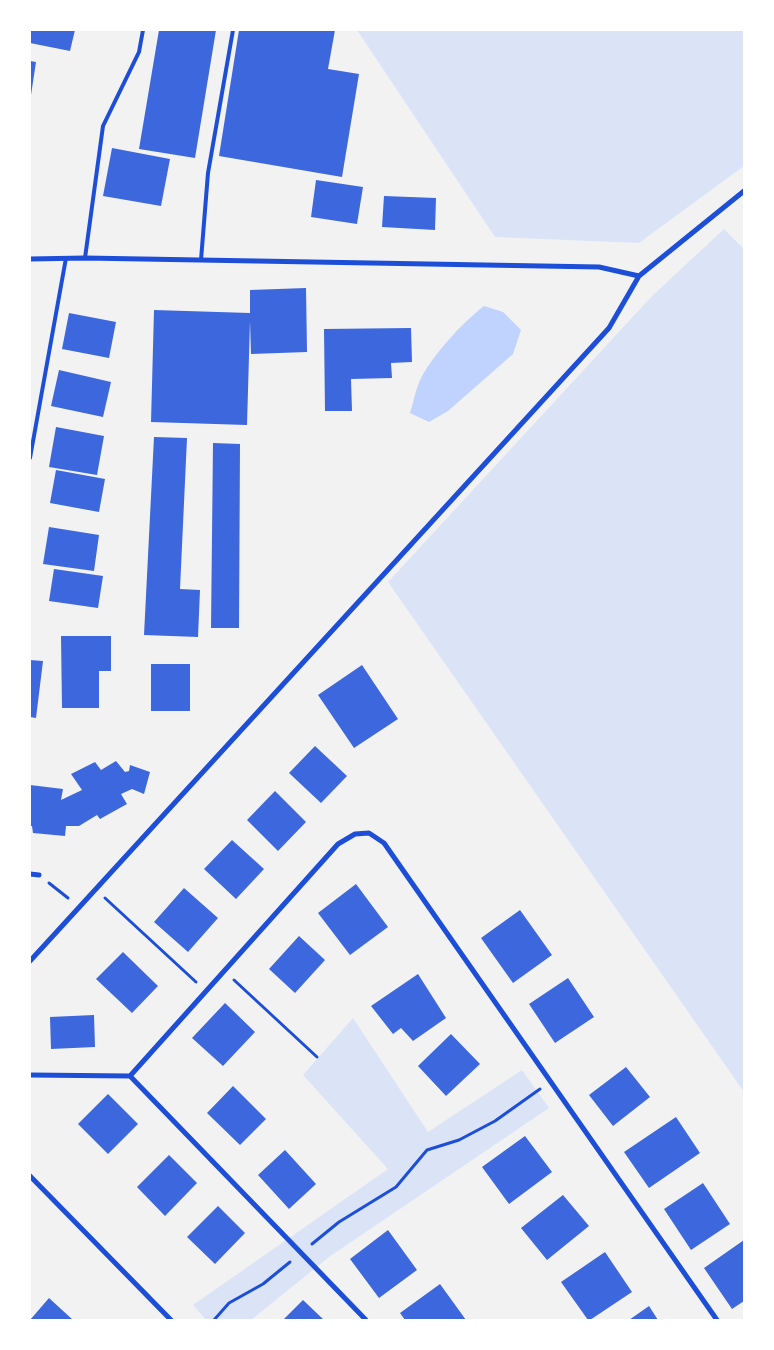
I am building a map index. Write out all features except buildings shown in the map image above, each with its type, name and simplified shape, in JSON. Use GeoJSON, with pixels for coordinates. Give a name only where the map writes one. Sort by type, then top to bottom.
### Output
{"type":"FeatureCollection","features":[{"type":"Feature","properties":{"kind":"street"},"geometry":{"type":"LineString","coordinates":[[30,961],[609,328],[639,276],[744,191]]}},
{"type":"Feature","properties":{"kind":"street"},"geometry":{"type":"LineString","coordinates":[[30,259],[85,258],[599,267],[639,276]]}},
{"type":"Feature","properties":{"kind":"street"},"geometry":{"type":"LineString","coordinates":[[130,1076],[338,844],[355,834],[369,833],[384,843],[717,1320]]}},
{"type":"Feature","properties":{"kind":"street"},"geometry":{"type":"LineString","coordinates":[[30,874],[39,875]]}},
{"type":"Feature","properties":{"kind":"street"},"geometry":{"type":"LineString","coordinates":[[30,1075],[130,1076],[366,1320]]}},
{"type":"Feature","properties":{"kind":"street"},"geometry":{"type":"LineString","coordinates":[[30,1176],[171,1320]]}},
{"type":"Feature","properties":{"kind":"lane"},"geometry":{"type":"LineString","coordinates":[[85,258],[104,126],[139,52],[144,30]]}},
{"type":"Feature","properties":{"kind":"lane"},"geometry":{"type":"LineString","coordinates":[[201,260],[208,173],[233,30]]}},
{"type":"Feature","properties":{"kind":"lane"},"geometry":{"type":"LineString","coordinates":[[30,458],[66,258]]}},
{"type":"Feature","properties":{"kind":"path"},"geometry":{"type":"LineString","coordinates":[[39,875],[80,907]]}},
{"type":"Feature","properties":{"kind":"path"},"geometry":{"type":"LineString","coordinates":[[96,889],[206,991]]}},
{"type":"Feature","properties":{"kind":"path"},"geometry":{"type":"LineString","coordinates":[[224,971],[317,1057]]}},
{"type":"Feature","properties":{"kind":"path"},"geometry":{"type":"LineString","coordinates":[[214,1320],[229,1303],[263,1284],[339,1222],[396,1187],[428,1150],[459,1140],[496,1121],[550,1082]]}},
{"type":"Feature","properties":{"kind":"shaded area"},"geometry":{"type":"Polygon","coordinates":[[[357,30],[744,30],[744,166],[639,243],[495,237],[357,30]]]}},
{"type":"Feature","properties":{"kind":"shaded area"},"geometry":{"type":"Polygon","coordinates":[[[724,229],[744,249],[744,1092],[388,582],[652,296],[724,229]]]}},
{"type":"Feature","properties":{"kind":"shaded area"},"geometry":{"type":"Polygon","coordinates":[[[353,1018],[428,1132],[522,1070],[549,1108],[329,1257],[251,1320],[206,1320],[193,1305],[388,1169],[303,1075],[353,1018]]]}},
{"type":"Feature","properties":{"kind":"water"},"geometry":{"type":"Polygon","coordinates":[[[484,306],[503,312],[521,330],[513,354],[448,411],[429,422],[410,413],[418,385],[428,367],[450,338],[484,306]]]}}]}
